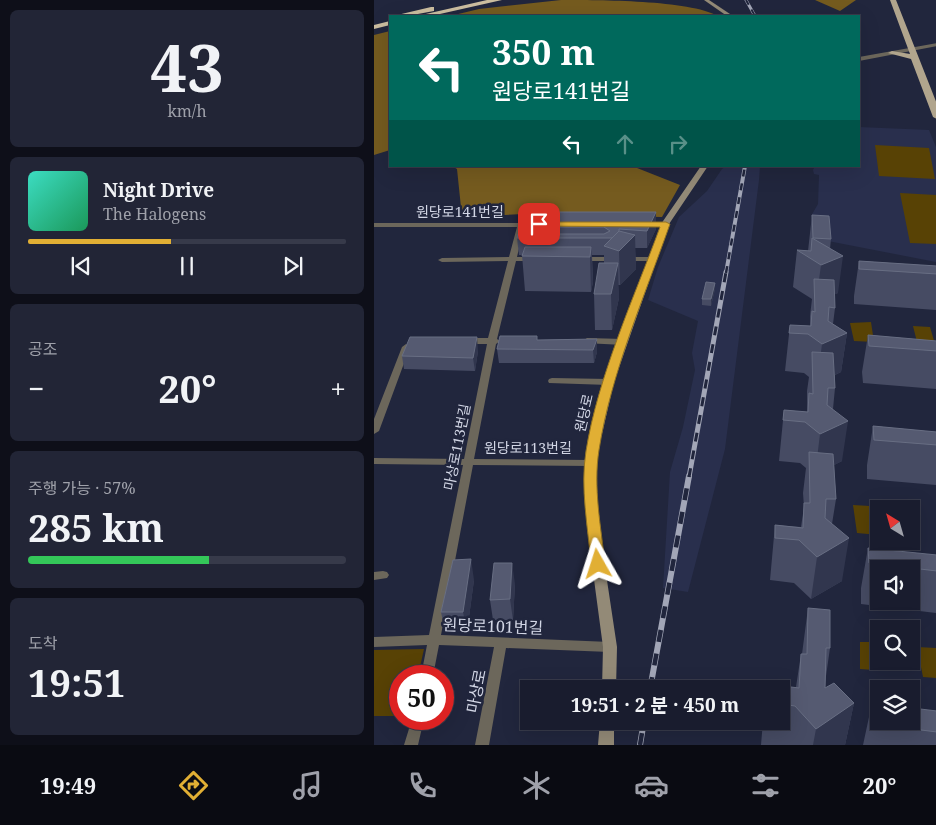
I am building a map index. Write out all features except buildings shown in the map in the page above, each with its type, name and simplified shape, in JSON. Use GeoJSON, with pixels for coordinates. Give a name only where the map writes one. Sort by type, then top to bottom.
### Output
{"type":"FeatureCollection","features":[{"type":"Feature","properties":{"kind":"highway"},"geometry":{"type":"LineString","coordinates":[[402,15],[474,0]]}},
{"type":"Feature","properties":{"kind":"highway"},"geometry":{"type":"LineString","coordinates":[[426,15],[498,0]]}},
{"type":"Feature","properties":{"kind":"highway"},"geometry":{"type":"LineString","coordinates":[[374,21],[389,18]]}},
{"type":"Feature","properties":{"kind":"highway"},"geometry":{"type":"LineString","coordinates":[[374,27],[389,23]]}},
{"type":"Feature","properties":{"kind":"main road"},"geometry":{"type":"LineString","coordinates":[[706,0],[728,15]]}},
{"type":"Feature","properties":{"kind":"main road"},"geometry":{"type":"LineString","coordinates":[[893,0],[936,93]]}},
{"type":"Feature","properties":{"kind":"main road"},"geometry":{"type":"LineString","coordinates":[[899,0],[936,117]]}},
{"type":"Feature","properties":{"kind":"main road"},"geometry":{"type":"LineString","coordinates":[[892,52],[915,51]]}},
{"type":"Feature","properties":{"kind":"main road","name":"원당로"},"geometry":{"type":"LineString","coordinates":[[609,680],[610,647],[590,480],[592,451],[609,382],[653,259],[661,224],[704,167]]}},
{"type":"Feature","properties":{"kind":"main road"},"geometry":{"type":"LineString","coordinates":[[606,745],[607,730]]}},
{"type":"Feature","properties":{"kind":"street"},"geometry":{"type":"LineString","coordinates":[[915,51],[936,44]]}},
{"type":"Feature","properties":{"kind":"street"},"geometry":{"type":"LineString","coordinates":[[860,59],[892,52]]}},
{"type":"Feature","properties":{"kind":"street","name":"마상로113번길"},"geometry":{"type":"LineString","coordinates":[[429,665],[470,462],[497,341],[512,260],[519,248],[521,224]]}},
{"type":"Feature","properties":{"kind":"street","name":"원당로141번길"},"geometry":{"type":"LineString","coordinates":[[374,225],[550,224]]}},
{"type":"Feature","properties":{"kind":"street"},"geometry":{"type":"LineString","coordinates":[[442,260],[540,259]]}},
{"type":"Feature","properties":{"kind":"street"},"geometry":{"type":"LineString","coordinates":[[569,259],[653,259]]}},
{"type":"Feature","properties":{"kind":"street"},"geometry":{"type":"LineString","coordinates":[[374,431],[413,341]]}},
{"type":"Feature","properties":{"kind":"street"},"geometry":{"type":"LineString","coordinates":[[455,341],[497,341]]}},
{"type":"Feature","properties":{"kind":"street"},"geometry":{"type":"LineString","coordinates":[[580,341],[624,342]]}},
{"type":"Feature","properties":{"kind":"street"},"geometry":{"type":"LineString","coordinates":[[552,381],[609,382]]}},
{"type":"Feature","properties":{"kind":"street","name":"원당로113번길"},"geometry":{"type":"LineString","coordinates":[[374,461],[592,462]]}},
{"type":"Feature","properties":{"kind":"street","name":"원당로101번길"},"geometry":{"type":"LineString","coordinates":[[374,642],[434,640],[610,647]]}},
{"type":"Feature","properties":{"kind":"street","name":"마상로"},"geometry":{"type":"LineString","coordinates":[[482,745],[501,643]]}},
{"type":"Feature","properties":{"kind":"street"},"geometry":{"type":"LineString","coordinates":[[411,745],[415,730]]}},
{"type":"Feature","properties":{"kind":"shaded area"},"geometry":{"type":"Polygon","coordinates":[[[561,0],[620,1],[687,7],[715,15],[454,15],[479,9],[561,0]]]}},
{"type":"Feature","properties":{"kind":"shaded area"},"geometry":{"type":"Polygon","coordinates":[[[815,0],[856,0],[840,11],[815,0]]]}},
{"type":"Feature","properties":{"kind":"shaded area"},"geometry":{"type":"Polygon","coordinates":[[[389,31],[389,150],[374,155],[374,35],[389,31]]]}},
{"type":"Feature","properties":{"kind":"shaded area"},"geometry":{"type":"Polygon","coordinates":[[[860,127],[929,130],[936,147],[936,262],[828,241],[824,232],[811,216],[818,204],[819,175],[814,174],[814,167],[860,167],[860,127]]]}},
{"type":"Feature","properties":{"kind":"shaded area"},"geometry":{"type":"Polygon","coordinates":[[[875,145],[929,148],[935,179],[879,176],[875,145]]]}},
{"type":"Feature","properties":{"kind":"shaded area"},"geometry":{"type":"Polygon","coordinates":[[[454,167],[635,167],[680,185],[662,217],[523,214],[462,217],[457,169],[454,167]]]}},
{"type":"Feature","properties":{"kind":"shaded area"},"geometry":{"type":"Polygon","coordinates":[[[725,167],[760,167],[725,449],[688,592],[663,588],[670,472],[683,427],[695,370],[692,353],[698,321],[648,300],[658,267],[679,217],[707,191],[725,167]]]}},
{"type":"Feature","properties":{"kind":"shaded area"},"geometry":{"type":"Polygon","coordinates":[[[900,193],[936,195],[936,244],[910,243],[900,193]]]}},
{"type":"Feature","properties":{"kind":"shaded area"},"geometry":{"type":"Polygon","coordinates":[[[871,322],[874,342],[854,341],[850,323],[871,322]]]}},
{"type":"Feature","properties":{"kind":"shaded area"},"geometry":{"type":"Polygon","coordinates":[[[913,326],[930,327],[935,344],[917,342],[913,326]]]}},
{"type":"Feature","properties":{"kind":"shaded area"},"geometry":{"type":"Polygon","coordinates":[[[853,505],[870,506],[870,534],[857,533],[853,505]]]}},
{"type":"Feature","properties":{"kind":"shaded area"},"geometry":{"type":"Polygon","coordinates":[[[860,642],[870,642],[870,670],[860,669],[860,642]]]}},
{"type":"Feature","properties":{"kind":"shaded area"},"geometry":{"type":"Polygon","coordinates":[[[920,647],[936,648],[936,678],[923,677],[920,647]]]}},
{"type":"Feature","properties":{"kind":"shaded area"},"geometry":{"type":"Polygon","coordinates":[[[424,649],[420,665],[389,665],[389,716],[374,716],[374,650],[424,649]]]}},
{"type":"Feature","properties":{"kind":"railway"},"geometry":{"type":"LineString","coordinates":[[746,0],[754,15]]}},
{"type":"Feature","properties":{"kind":"railway"},"geometry":{"type":"LineString","coordinates":[[726,273],[745,167]]}},
{"type":"Feature","properties":{"kind":"railway"},"geometry":{"type":"LineString","coordinates":[[689,477],[726,272]]}},
{"type":"Feature","properties":{"kind":"railway"},"geometry":{"type":"LineString","coordinates":[[652,680],[689,476]]}},
{"type":"Feature","properties":{"kind":"railway"},"geometry":{"type":"LineString","coordinates":[[640,745],[642,730]]}},
{"type":"Feature","properties":{"kind":"route"},"geometry":{"type":"LineString","coordinates":[[539,224],[666,224],[609,382],[592,451],[590,480],[598,564]]}}]}
